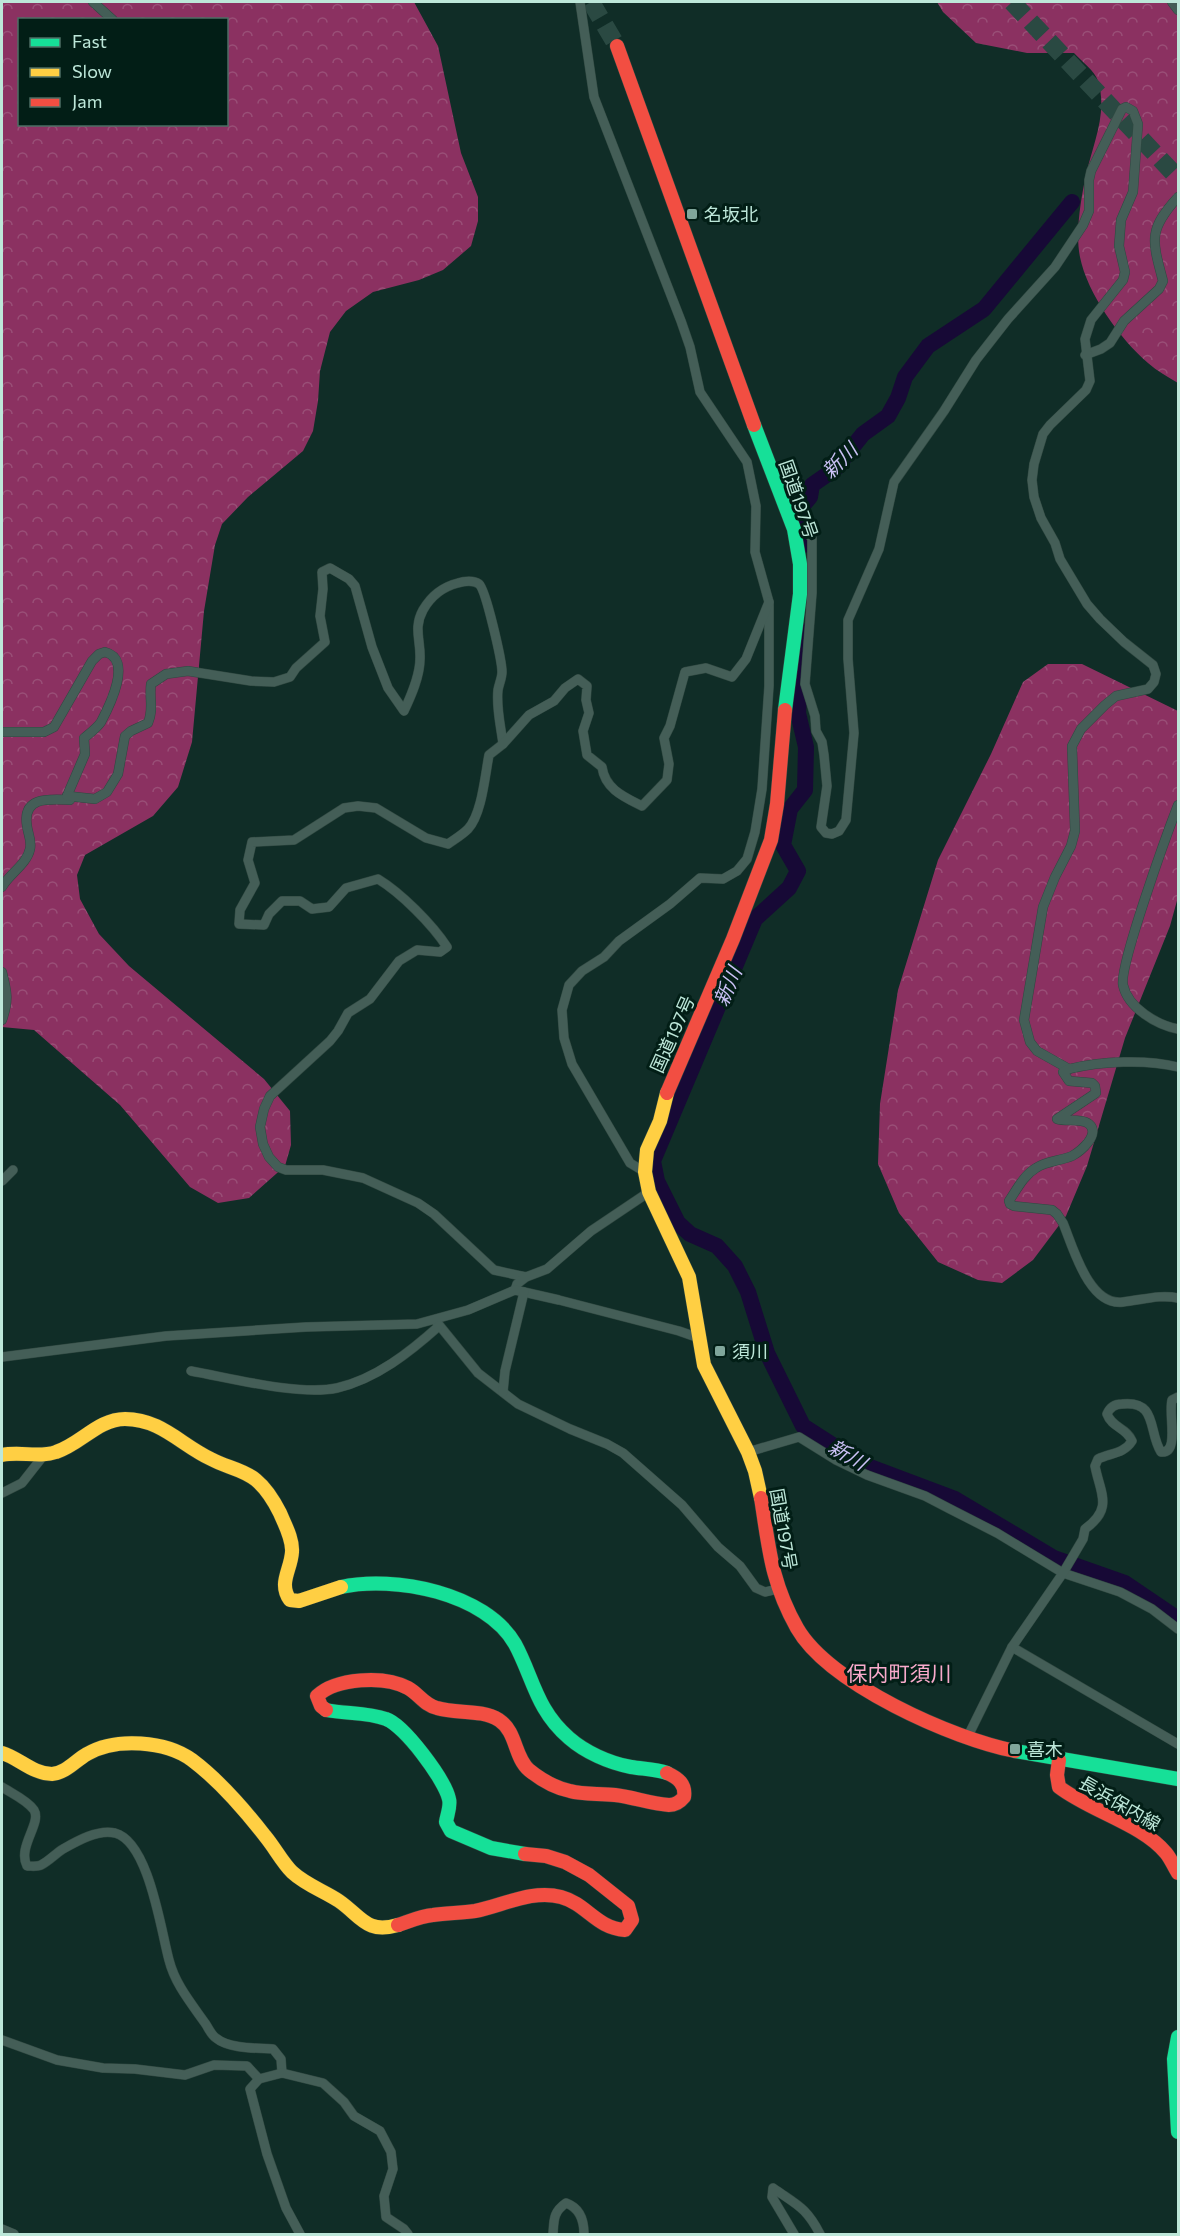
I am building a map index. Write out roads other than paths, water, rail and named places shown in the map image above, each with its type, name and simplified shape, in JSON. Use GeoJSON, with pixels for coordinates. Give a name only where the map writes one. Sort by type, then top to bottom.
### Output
{"type":"FeatureCollection","features":[{"type":"Feature","properties":{"kind":"main road","name":"国道197号"},"geometry":{"type":"LineString","coordinates":[[617,46],[722,340],[794,529],[800,564],[800,594],[771,840],[733,939],[667,1092],[660,1121],[648,1150],[645,1172],[649,1192],[689,1277],[704,1365],[748,1452],[761,1500],[770,1562],[777,1589],[798,1630],[820,1656],[843,1675],[867,1690],[967,1738],[1059,1760],[1179,1779]]}},
{"type":"Feature","properties":{"kind":"main road"},"geometry":{"type":"LineString","coordinates":[[2,1455],[16,1452],[44,1455],[64,1448],[101,1425],[117,1419],[141,1421],[166,1428],[201,1454],[255,1479],[276,1506],[292,1547],[291,1562],[283,1588],[290,1600],[298,1601],[355,1584],[380,1583],[415,1588],[473,1606],[488,1614],[506,1630],[518,1650],[538,1697],[564,1733],[574,1742],[598,1755],[627,1766],[663,1772],[672,1776],[684,1787],[684,1795],[682,1801],[669,1805],[607,1794],[569,1791],[527,1769],[520,1758],[513,1737],[504,1724],[490,1717],[431,1707],[413,1690],[399,1684],[363,1680],[327,1686],[320,1690],[317,1696],[321,1706],[326,1710],[389,1719],[408,1734],[447,1791],[450,1802],[446,1822],[451,1831],[497,1850],[546,1856],[565,1862],[589,1875],[621,1899],[628,1906],[632,1920],[625,1930],[611,1930],[571,1899],[563,1895],[545,1894],[517,1899],[481,1910],[424,1916],[382,1928],[366,1925],[342,1903],[292,1873],[265,1836],[220,1786],[201,1767],[180,1754],[145,1746],[109,1746],[89,1752],[64,1771],[49,1774],[32,1768],[11,1755],[2,1753]]}},
{"type":"Feature","properties":{"kind":"main road","name":"長浜保内線"},"geometry":{"type":"LineString","coordinates":[[1059,1760],[1057,1775],[1059,1788],[1073,1798],[1153,1841],[1166,1853],[1179,1873]]}},
{"type":"Feature","properties":{"kind":"main road"},"geometry":{"type":"LineString","coordinates":[[1179,2037],[1174,2059],[1174,2092],[1179,2132]]}},
{"type":"Feature","properties":{"kind":"street"},"geometry":{"type":"LineString","coordinates":[[93,2],[111,18]]}},
{"type":"Feature","properties":{"kind":"street"},"geometry":{"type":"LineString","coordinates":[[580,2],[594,97],[681,321],[690,347],[696,383],[706,402],[747,462],[756,506],[755,552],[769,602],[769,686],[762,789],[755,832],[747,859],[737,871],[723,879],[700,878],[670,904],[619,941],[604,957],[582,971],[568,985],[562,1010],[564,1038],[572,1064],[630,1163],[645,1172]]}},
{"type":"Feature","properties":{"kind":"street"},"geometry":{"type":"LineString","coordinates":[[1172,2],[1179,10]]}},
{"type":"Feature","properties":{"kind":"street"},"geometry":{"type":"LineString","coordinates":[[794,529],[807,533],[812,538],[812,593],[805,684],[824,755],[827,786],[821,827],[832,834],[839,831],[846,820],[850,792],[854,734],[848,659],[848,620],[879,549],[894,482],[944,411],[976,360],[1008,319],[1055,267],[1083,225],[1089,211],[1091,171],[1122,109],[1126,107],[1133,111],[1138,124],[1134,185],[1121,220],[1119,246],[1125,272],[1123,280],[1115,293],[1091,320],[1085,339],[1085,355],[1090,381],[1086,390],[1043,434],[1032,480],[1034,497],[1041,518],[1055,543],[1060,559],[1087,604],[1124,642],[1153,665],[1156,674],[1154,682],[1148,689],[1116,696],[1105,705],[1081,729],[1072,746],[1075,831],[1071,846],[1055,877],[1043,908],[1024,1020],[1030,1042],[1037,1051],[1069,1069]]}},
{"type":"Feature","properties":{"kind":"street"},"geometry":{"type":"LineString","coordinates":[[1085,355],[1110,343],[1124,321],[1159,289],[1163,281],[1153,244],[1154,233],[1169,207],[1179,197]]}},
{"type":"Feature","properties":{"kind":"street"},"geometry":{"type":"LineString","coordinates":[[67,796],[95,799],[111,788],[118,774],[125,736],[148,723],[152,713],[151,684],[166,674],[188,671],[251,681],[274,682],[290,676],[325,642],[320,616],[322,572],[330,568],[349,579],[355,586],[372,647],[388,688],[404,711],[414,689],[420,660],[417,632],[422,612],[438,591],[448,586],[464,581],[477,583],[482,587],[491,615],[502,672],[498,690],[498,707],[503,744]]}},
{"type":"Feature","properties":{"kind":"street"},"geometry":{"type":"LineString","coordinates":[[526,1276],[494,1270],[434,1214],[418,1203],[363,1178],[323,1170],[286,1170],[278,1167],[269,1157],[263,1144],[260,1127],[270,1096],[330,1041],[348,1013],[370,999],[399,961],[417,950],[440,952],[447,947],[434,929],[378,879],[346,888],[329,907],[312,909],[300,901],[282,901],[269,914],[264,926],[239,924],[240,910],[255,883],[248,860],[252,842],[294,840],[344,808],[358,806],[376,808],[426,838],[448,844],[468,829],[472,823],[480,800],[489,755],[503,744],[529,715],[554,701],[565,688],[578,679],[587,686],[586,700],[589,713],[583,731],[587,755],[602,767],[604,779],[620,796],[642,806],[667,780],[669,764],[664,738],[670,726],[685,672],[706,668],[732,677],[746,659],[769,602]]}},
{"type":"Feature","properties":{"kind":"street"},"geometry":{"type":"LineString","coordinates":[[2,732],[44,732],[54,727],[92,662],[99,654],[105,652],[114,656],[120,671],[118,681],[100,723],[84,738],[85,754],[67,796],[70,800],[38,801],[31,805],[27,813],[26,824],[31,842],[30,850],[27,858],[2,887]]}},
{"type":"Feature","properties":{"kind":"street"},"geometry":{"type":"LineString","coordinates":[[789,684],[805,684]]}},
{"type":"Feature","properties":{"kind":"street"},"geometry":{"type":"LineString","coordinates":[[1179,805],[1130,949],[1122,980],[1130,1001],[1148,1017],[1179,1029]]}},
{"type":"Feature","properties":{"kind":"street"},"geometry":{"type":"LineString","coordinates":[[2,972],[8,994],[8,1005],[2,1020]]}},
{"type":"Feature","properties":{"kind":"street"},"geometry":{"type":"LineString","coordinates":[[1179,1067],[1139,1062],[1082,1066],[1063,1072],[1069,1081],[1092,1083],[1096,1093],[1057,1119],[1085,1122],[1091,1125],[1094,1131],[1092,1136],[1087,1144],[1071,1156],[1036,1168],[1026,1176],[1010,1201],[1010,1204],[1014,1206],[1052,1210],[1057,1214],[1063,1222],[1090,1284],[1101,1297],[1119,1303],[1168,1296],[1179,1298]]}},
{"type":"Feature","properties":{"kind":"street"},"geometry":{"type":"LineString","coordinates":[[2,1181],[13,1170]]}},
{"type":"Feature","properties":{"kind":"street"},"geometry":{"type":"LineString","coordinates":[[503,1392],[519,1291],[518,1284],[526,1276],[547,1269],[591,1231],[649,1192]]}},
{"type":"Feature","properties":{"kind":"street"},"geometry":{"type":"LineString","coordinates":[[190,1371],[285,1388],[314,1390],[335,1388],[374,1374],[392,1363],[437,1323],[519,1291],[679,1331],[701,1339]]}},
{"type":"Feature","properties":{"kind":"street"},"geometry":{"type":"LineString","coordinates":[[2,1357],[166,1336],[306,1327],[437,1323]]}},
{"type":"Feature","properties":{"kind":"street"},"geometry":{"type":"LineString","coordinates":[[437,1323],[478,1372],[518,1404],[607,1444],[623,1454],[682,1505],[718,1547],[740,1566],[756,1588],[765,1592],[777,1589]]}},
{"type":"Feature","properties":{"kind":"street"},"geometry":{"type":"LineString","coordinates":[[967,1738],[1012,1647],[1063,1573],[1083,1539],[1085,1529],[1095,1521],[1102,1509],[1104,1499],[1095,1466],[1098,1459],[1119,1452],[1128,1447],[1132,1441],[1128,1432],[1109,1419],[1107,1414],[1109,1409],[1114,1405],[1124,1403],[1144,1408],[1153,1422],[1155,1444],[1161,1452],[1165,1453],[1172,1449],[1174,1444],[1170,1407],[1172,1400],[1179,1397]]}},
{"type":"Feature","properties":{"kind":"street"},"geometry":{"type":"LineString","coordinates":[[748,1452],[799,1437],[836,1460],[925,1496],[997,1533],[1063,1573],[1120,1592],[1152,1609],[1179,1629]]}},
{"type":"Feature","properties":{"kind":"street"},"geometry":{"type":"LineString","coordinates":[[2,1493],[22,1483],[44,1455]]}},
{"type":"Feature","properties":{"kind":"street"},"geometry":{"type":"LineString","coordinates":[[1012,1647],[1179,1744]]}},
{"type":"Feature","properties":{"kind":"street"},"geometry":{"type":"LineString","coordinates":[[2,1787],[30,1805],[35,1811],[36,1818],[25,1851],[27,1866],[39,1866],[63,1849],[90,1836],[106,1832],[117,1834],[127,1841],[151,1885],[160,1914],[169,1960],[183,1992],[216,2038],[237,2046],[273,2049],[281,2059],[282,2073]]}},
{"type":"Feature","properties":{"kind":"street"},"geometry":{"type":"LineString","coordinates":[[2,2040],[57,2060],[103,2068],[185,2075],[214,2065],[247,2066],[259,2079]]}},
{"type":"Feature","properties":{"kind":"street"},"geometry":{"type":"LineString","coordinates":[[300,2235],[286,2208],[267,2154],[250,2089],[259,2079],[282,2073],[323,2083],[344,2102],[354,2116],[380,2131],[391,2152],[393,2169],[384,2196],[386,2217],[404,2229],[408,2235]]}},
{"type":"Feature","properties":{"kind":"street"},"geometry":{"type":"LineString","coordinates":[[794,2235],[772,2197],[773,2188],[801,2206],[811,2217],[820,2235]]}},
{"type":"Feature","properties":{"kind":"street"},"geometry":{"type":"LineString","coordinates":[[553,2235],[554,2215],[558,2208],[566,2204],[577,2209],[584,2226],[584,2235]]}},
{"type":"Feature","properties":{"kind":"street"},"geometry":{"type":"LineString","coordinates":[[2,2229],[14,2235]]}},
{"type":"Feature","properties":{"kind":"waterway","name":"新川"},"geometry":{"type":"LineString","coordinates":[[804,545],[800,509],[810,497],[812,485],[835,469],[863,434],[888,416],[898,398],[905,377],[928,346],[984,309],[1072,202]]}},
{"type":"Feature","properties":{"kind":"waterway","name":"新川"},"geometry":{"type":"LineString","coordinates":[[803,631],[798,713],[806,747],[805,790],[790,809],[783,845],[798,871],[789,888],[755,919],[653,1161],[657,1181],[678,1223],[690,1234],[717,1246],[735,1266],[748,1292],[767,1353],[803,1426],[862,1464],[955,1499],[1054,1558],[1125,1583],[1178,1619]]}},
{"type":"Feature","properties":{"kind":"tunnel"},"geometry":{"type":"LineString","coordinates":[[591,2],[617,46]]}},
{"type":"Feature","properties":{"kind":"tunnel"},"geometry":{"type":"LineString","coordinates":[[1012,2],[1178,178]]}},
{"type":"Feature","properties":{"kind":"place","name":"名坂北"},"geometry":{"type":"Point","coordinates":[692,214]}},
{"type":"Feature","properties":{"kind":"place","name":"須川"},"geometry":{"type":"Point","coordinates":[720,1351]}},
{"type":"Feature","properties":{"kind":"place","name":"喜木"},"geometry":{"type":"Point","coordinates":[1015,1749]}},
{"type":"Feature","properties":{"kind":"district","name":"保内町須川"},"geometry":{"type":"Point","coordinates":[899,1672]}}]}
